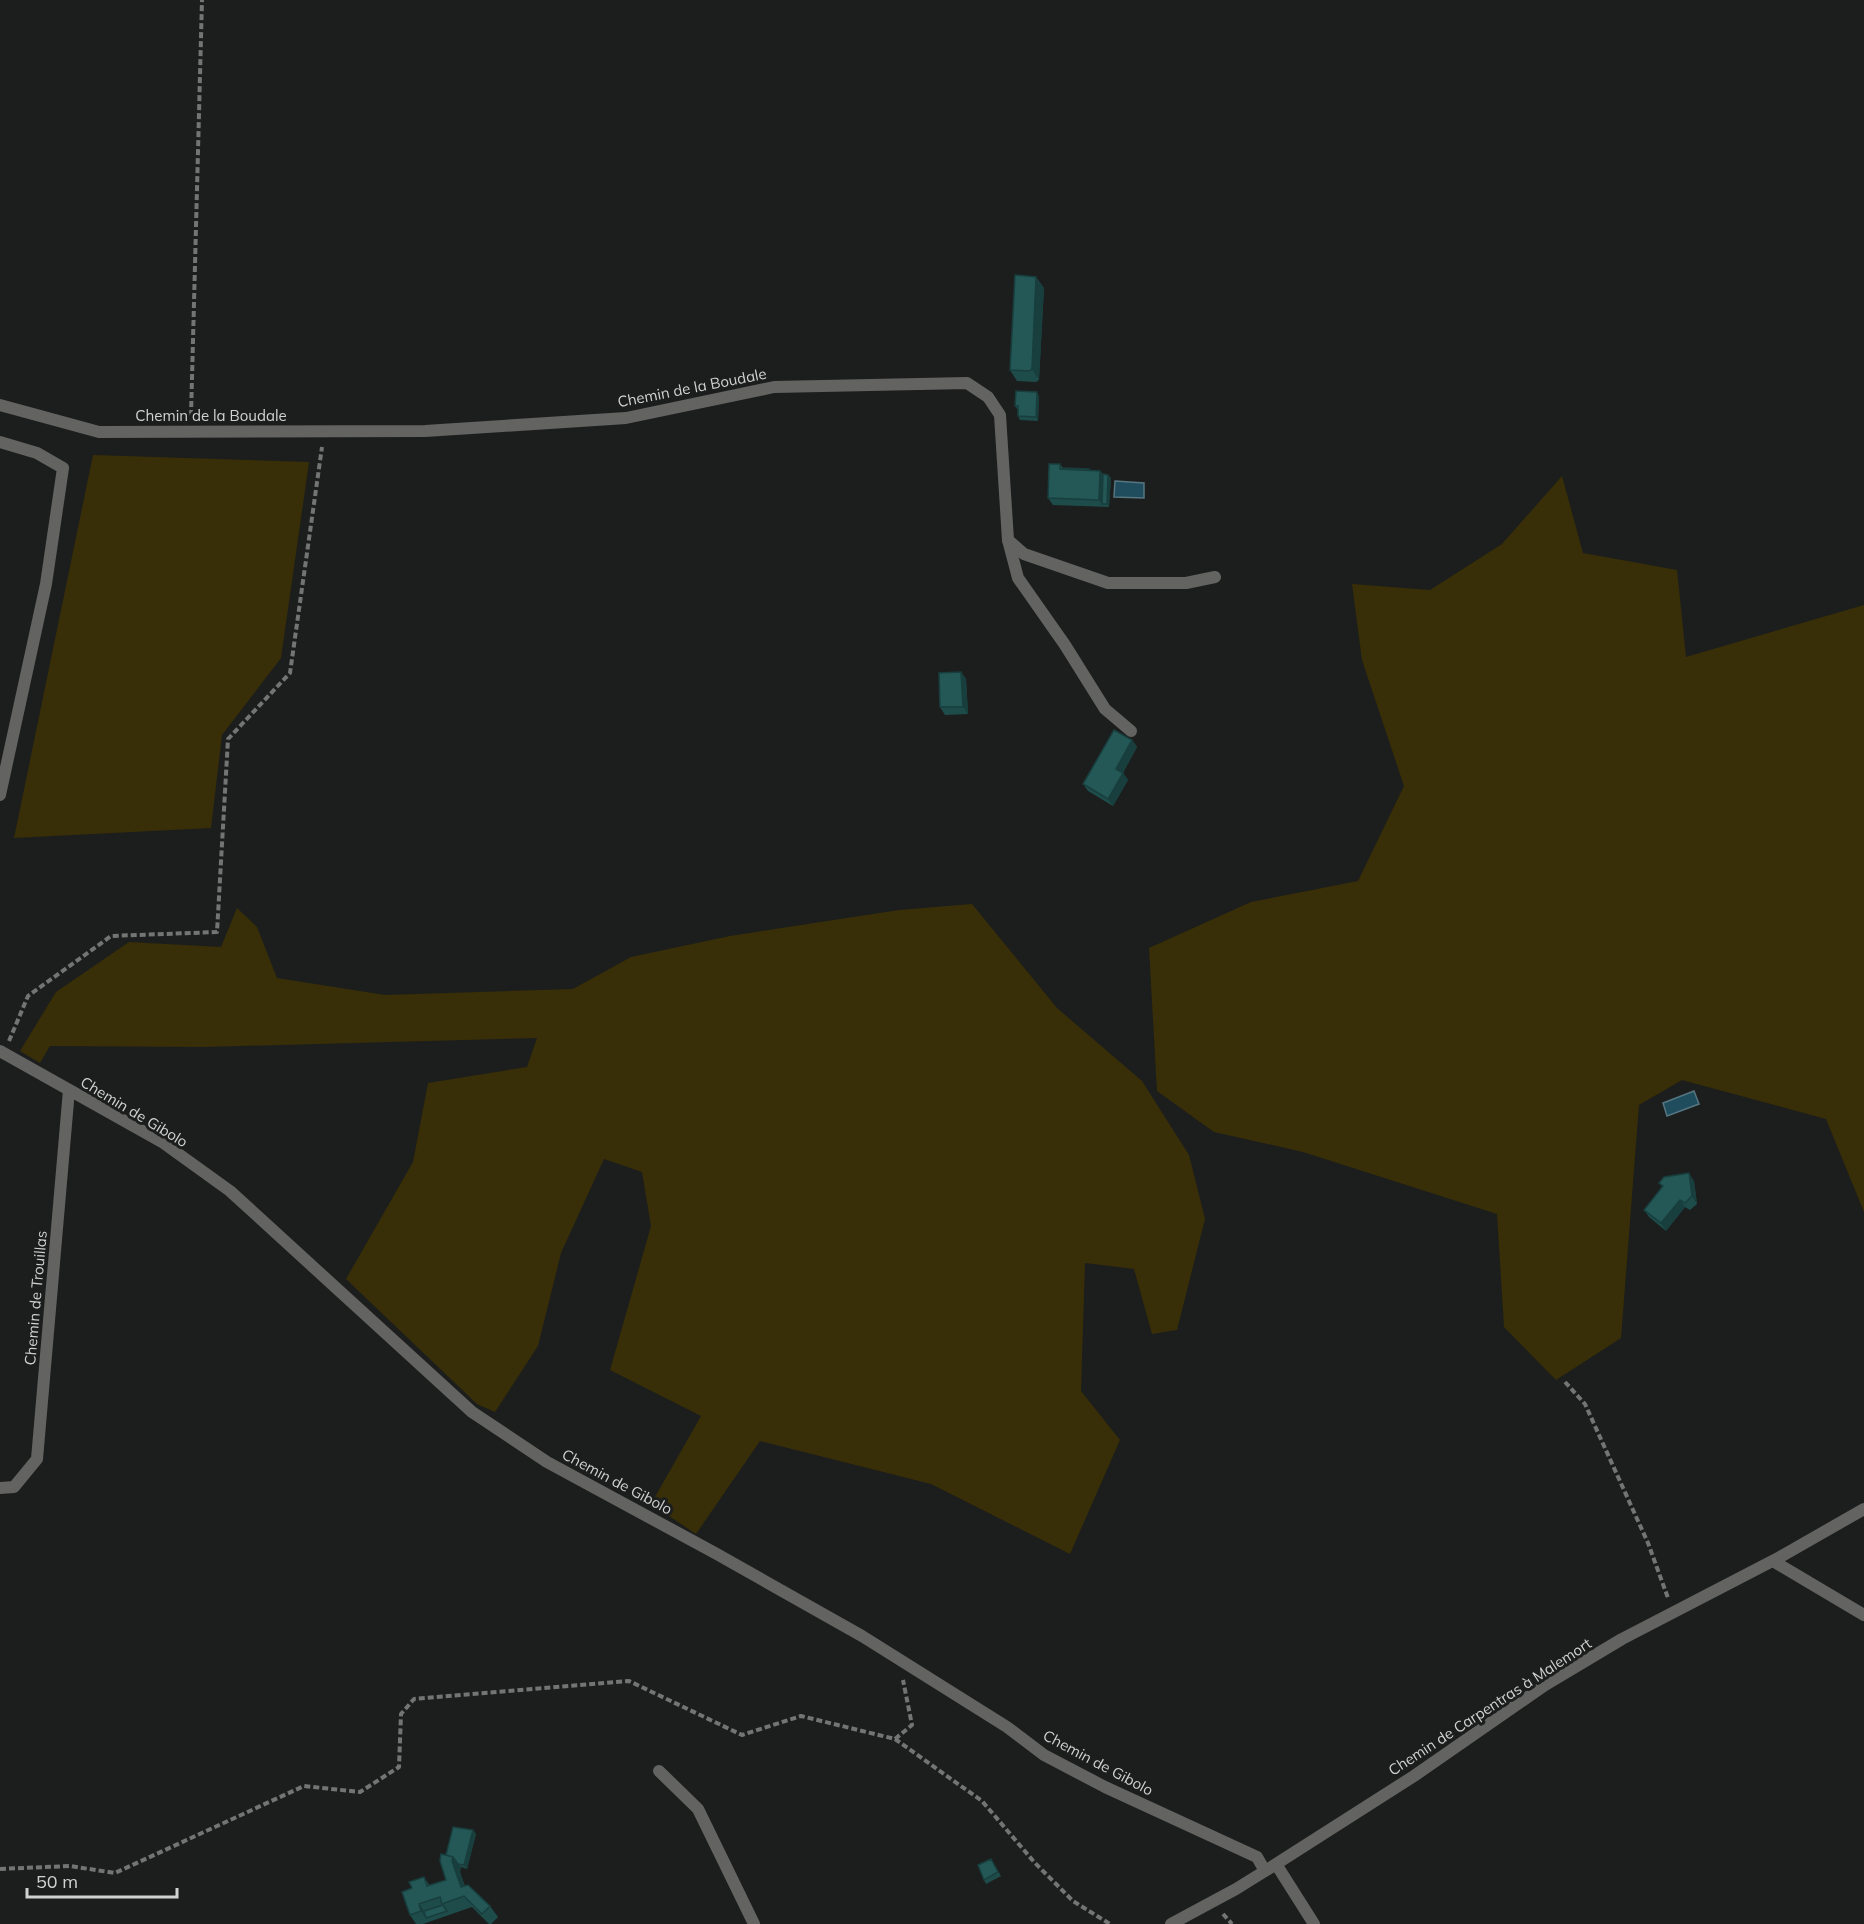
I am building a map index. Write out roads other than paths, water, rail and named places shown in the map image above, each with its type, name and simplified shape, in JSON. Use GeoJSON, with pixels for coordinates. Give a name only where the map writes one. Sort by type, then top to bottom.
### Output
{"type":"FeatureCollection","features":[{"type":"Feature","properties":{"kind":"street","name":"Chemin de la Boudale"},"geometry":{"type":"LineString","coordinates":[[0,405],[99,432],[425,431],[626,418],[774,387],[967,383],[988,397],[1000,415],[1008,540],[1018,578],[1065,645],[1105,709],[1131,731]]}},
{"type":"Feature","properties":{"kind":"street"},"geometry":{"type":"LineString","coordinates":[[0,442],[37,453],[63,468],[46,584],[0,795]]}},
{"type":"Feature","properties":{"kind":"street"},"geometry":{"type":"LineString","coordinates":[[1008,540],[1024,554],[1108,583],[1186,583],[1215,577]]}},
{"type":"Feature","properties":{"kind":"street","name":"Chemin de Gibolo"},"geometry":{"type":"LineString","coordinates":[[2,1052],[162,1142],[230,1191],[472,1412],[547,1461],[715,1552],[899,1659],[1007,1727],[1044,1755],[1105,1787],[1257,1857],[1270,1868],[1314,1924]]}},
{"type":"Feature","properties":{"kind":"street","name":"Chemin de Trouillas"},"geometry":{"type":"LineString","coordinates":[[0,1488],[14,1487],[37,1459],[69,1090]]}},
{"type":"Feature","properties":{"kind":"street","name":"Chemin de Carpentras à Malemort"},"geometry":{"type":"LineString","coordinates":[[1171,1924],[1236,1889],[1414,1776],[1545,1685],[1622,1639],[1773,1561],[1864,1509]]}},
{"type":"Feature","properties":{"kind":"street"},"geometry":{"type":"LineString","coordinates":[[1773,1561],[1864,1615]]}},
{"type":"Feature","properties":{"kind":"street"},"geometry":{"type":"LineString","coordinates":[[659,1771],[698,1809],[754,1924]]}},
{"type":"Feature","properties":{"kind":"water"},"geometry":{"type":"Polygon","coordinates":[[[1115,481],[1144,483],[1144,498],[1114,497],[1115,481]]]}},
{"type":"Feature","properties":{"kind":"water"},"geometry":{"type":"Polygon","coordinates":[[[1694,1091],[1699,1104],[1667,1116],[1663,1103],[1694,1091]]]}}]}
